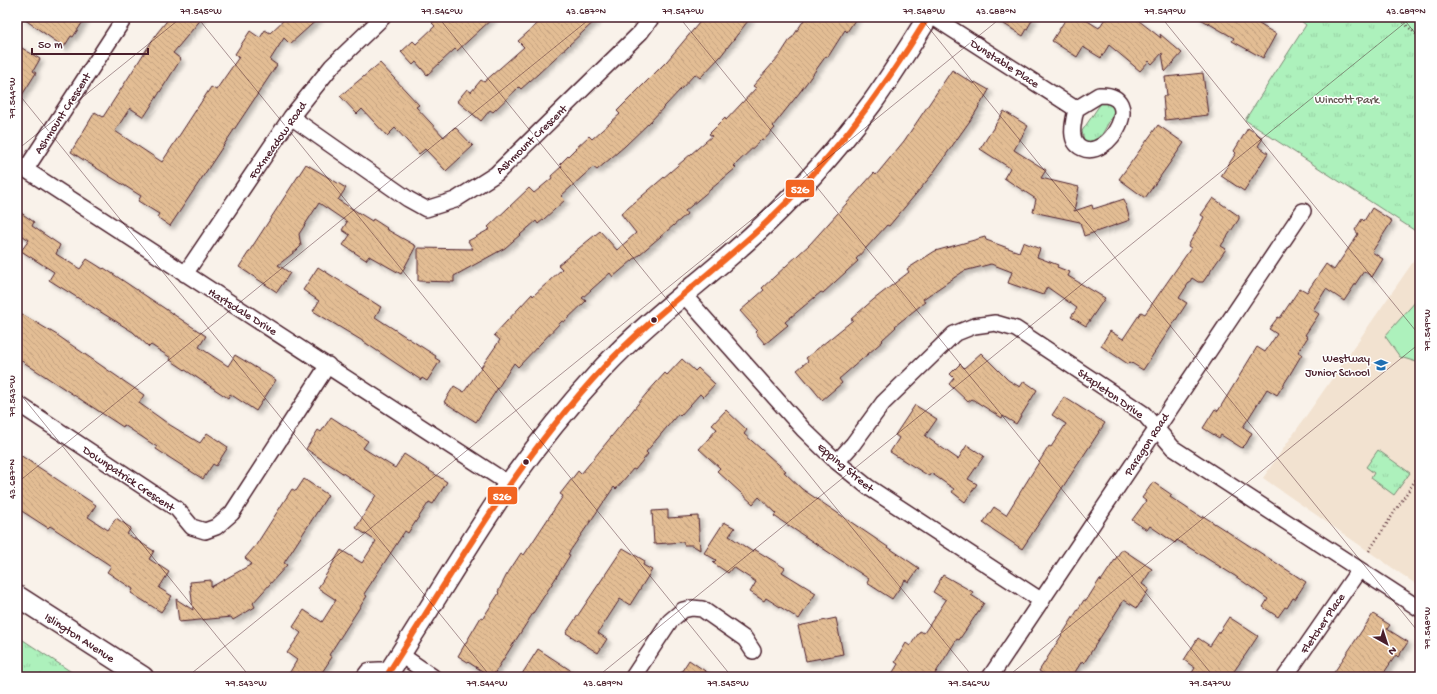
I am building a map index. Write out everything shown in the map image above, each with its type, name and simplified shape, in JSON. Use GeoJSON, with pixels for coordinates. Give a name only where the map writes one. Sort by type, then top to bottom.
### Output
{"type":"FeatureCollection","features":[{"type":"Feature","properties":{"kind":"main road"},"geometry":{"type":"LineString","coordinates":[[367,677],[370,673],[390,674],[509,484],[549,430],[604,366],[643,328],[751,238],[817,171],[873,102],[928,17]]}},
{"type":"Feature","properties":{"kind":"main road","name":"Islington Avenue"},"geometry":{"type":"LineString","coordinates":[[17,596],[143,677]]}},
{"type":"Feature","properties":{"kind":"street","name":"Ashmount Crescent"},"geometry":{"type":"LineString","coordinates":[[21,166],[125,17]]}},
{"type":"Feature","properties":{"kind":"street","name":"Foxmeadow Road"},"geometry":{"type":"LineString","coordinates":[[186,274],[291,117],[332,66],[383,17]]}},
{"type":"Feature","properties":{"kind":"street","name":"Ashmount Crescent"},"geometry":{"type":"LineString","coordinates":[[291,117],[408,199],[426,209],[455,200],[496,174],[641,32],[652,17]]}},
{"type":"Feature","properties":{"kind":"street","name":"Dunstable Place"},"geometry":{"type":"LineString","coordinates":[[933,17],[1076,109]]}},
{"type":"Feature","properties":{"kind":"street","name":"Hartsdale Drive"},"geometry":{"type":"LineString","coordinates":[[21,166],[509,484]]}},
{"type":"Feature","properties":{"kind":"street","name":"Paragon Road"},"geometry":{"type":"LineString","coordinates":[[990,677],[1303,211]]}},
{"type":"Feature","properties":{"kind":"street","name":"Epping Street"},"geometry":{"type":"LineString","coordinates":[[683,294],[803,429],[837,462],[868,487],[1042,601]]}},
{"type":"Feature","properties":{"kind":"street","name":"Stapleton Drive"},"geometry":{"type":"LineString","coordinates":[[837,462],[853,444],[883,403],[913,371],[954,334],[974,326],[995,323],[1016,329],[1144,414],[1173,448],[1420,609]]}},
{"type":"Feature","properties":{"kind":"street","name":"Downpatrick Crescent"},"geometry":{"type":"LineString","coordinates":[[17,404],[176,509],[192,527],[205,531],[216,527],[232,513],[328,365]]}},
{"type":"Feature","properties":{"kind":"street","name":"Fletcher Place"},"geometry":{"type":"LineString","coordinates":[[1285,677],[1359,570]]}},
{"type":"Feature","properties":{"kind":"street"},"geometry":{"type":"LineString","coordinates":[[633,677],[670,621],[683,610],[692,608],[702,609],[745,639],[753,651]]}},
{"type":"Feature","properties":{"kind":"street"},"geometry":{"type":"LineString","coordinates":[[401,655],[433,677]]}},
{"type":"Feature","properties":{"kind":"path"},"geometry":{"type":"LineString","coordinates":[[1398,17],[1420,38]]}},
{"type":"Feature","properties":{"kind":"path"},"geometry":{"type":"LineString","coordinates":[[1369,551],[1420,473]]}},
{"type":"Feature","properties":{"kind":"shaded area","name":"Westway Junior School"},"geometry":{"type":"Polygon","coordinates":[[[1420,252],[1420,587],[1263,478],[1420,252]]]}},
{"type":"Feature","properties":{"kind":"green space","name":"Wincott Park"},"geometry":{"type":"Polygon","coordinates":[[[1296,17],[1420,17],[1420,234],[1245,120],[1306,25],[1296,17]]]}},
{"type":"Feature","properties":{"kind":"green space"},"geometry":{"type":"Polygon","coordinates":[[[1101,103],[1111,104],[1115,111],[1099,140],[1089,144],[1084,141],[1082,131],[1101,103]]]}},
{"type":"Feature","properties":{"kind":"green space"},"geometry":{"type":"Polygon","coordinates":[[[1415,292],[1420,292],[1420,363],[1400,357],[1385,336],[1417,300],[1415,292]]]}},
{"type":"Feature","properties":{"kind":"green space"},"geometry":{"type":"Polygon","coordinates":[[[1378,450],[1410,473],[1394,495],[1371,478],[1374,473],[1366,467],[1378,450]]]}},
{"type":"Feature","properties":{"kind":"green space"},"geometry":{"type":"Polygon","coordinates":[[[17,636],[79,677],[17,677],[17,636]]]}},
{"type":"Feature","properties":{"kind":"building"},"geometry":{"type":"Polygon","coordinates":[[[21,17],[86,17],[73,37],[71,36],[64,47],[21,17]]]}},
{"type":"Feature","properties":{"kind":"building"},"geometry":{"type":"Polygon","coordinates":[[[170,17],[203,17],[173,53],[181,59],[144,117],[130,108],[115,131],[162,162],[211,87],[216,90],[239,57],[235,54],[250,31],[260,38],[265,30],[270,33],[287,17],[320,17],[290,44],[284,38],[270,60],[277,65],[170,226],[157,217],[159,214],[138,201],[141,196],[71,152],[95,112],[103,117],[157,33],[170,17]]]}},
{"type":"Feature","properties":{"kind":"building"},"geometry":{"type":"Polygon","coordinates":[[[439,17],[448,17],[454,23],[460,17],[494,17],[457,51],[455,49],[427,75],[416,62],[413,65],[401,52],[413,41],[416,44],[435,26],[432,23],[439,17]]]}},
{"type":"Feature","properties":{"kind":"building"},"geometry":{"type":"Polygon","coordinates":[[[545,17],[599,17],[521,89],[519,87],[493,112],[490,110],[481,121],[457,101],[467,89],[471,92],[481,80],[484,82],[524,47],[518,41],[545,17]]]}},
{"type":"Feature","properties":{"kind":"building"},"geometry":{"type":"Polygon","coordinates":[[[704,17],[751,17],[720,57],[700,78],[695,74],[625,146],[597,170],[593,167],[561,196],[565,200],[538,224],[536,221],[505,248],[454,276],[454,282],[418,281],[418,248],[473,249],[468,241],[490,229],[488,227],[529,188],[534,193],[552,178],[551,176],[562,166],[560,164],[576,148],[589,136],[592,139],[620,114],[617,111],[667,61],[704,17]]]}},
{"type":"Feature","properties":{"kind":"building"},"geometry":{"type":"Polygon","coordinates":[[[806,17],[857,17],[847,32],[845,30],[828,57],[826,56],[773,126],[775,128],[764,140],[762,139],[734,166],[736,168],[685,211],[687,214],[613,277],[610,273],[582,298],[586,301],[564,322],[562,321],[518,367],[514,363],[476,422],[444,402],[454,386],[464,392],[500,340],[494,335],[532,294],[533,296],[562,269],[558,265],[600,231],[617,250],[636,233],[621,214],[712,136],[709,134],[725,118],[726,120],[756,88],[753,86],[780,55],[806,17]]]}},
{"type":"Feature","properties":{"kind":"building"},"geometry":{"type":"Polygon","coordinates":[[[993,17],[1034,17],[1023,36],[993,17]]]}},
{"type":"Feature","properties":{"kind":"building"},"geometry":{"type":"Polygon","coordinates":[[[1067,17],[1081,17],[1099,28],[1106,17],[1134,17],[1161,38],[1160,34],[1182,53],[1165,72],[1162,53],[1152,64],[1149,61],[1140,71],[1109,45],[1101,58],[1083,47],[1077,57],[1052,41],[1067,17]]]}},
{"type":"Feature","properties":{"kind":"building"},"geometry":{"type":"Polygon","coordinates":[[[1197,17],[1263,17],[1259,24],[1276,34],[1263,58],[1232,41],[1234,38],[1197,17]]]}},
{"type":"Feature","properties":{"kind":"building"},"geometry":{"type":"Polygon","coordinates":[[[17,45],[40,59],[33,71],[36,73],[17,103],[17,45]]]}},
{"type":"Feature","properties":{"kind":"building"},"geometry":{"type":"Polygon","coordinates":[[[380,63],[419,105],[416,107],[444,137],[455,127],[473,146],[446,171],[425,149],[419,154],[395,128],[387,136],[362,109],[357,114],[340,96],[380,63]]]}},
{"type":"Feature","properties":{"kind":"building"},"geometry":{"type":"Polygon","coordinates":[[[952,70],[974,84],[975,82],[989,90],[974,115],[931,176],[889,226],[887,225],[856,259],[858,261],[823,293],[821,292],[785,322],[788,325],[765,344],[755,332],[757,330],[740,311],[764,290],[762,288],[810,244],[874,173],[876,175],[904,141],[952,70]]]}},
{"type":"Feature","properties":{"kind":"building"},"geometry":{"type":"Polygon","coordinates":[[[1203,73],[1208,115],[1165,120],[1163,96],[1167,96],[1165,77],[1203,73]]]}},
{"type":"Feature","properties":{"kind":"building"},"geometry":{"type":"Polygon","coordinates":[[[1004,111],[1028,126],[1014,150],[1046,170],[1041,178],[1079,187],[1074,211],[1092,205],[1093,209],[1124,199],[1130,220],[1084,236],[1080,222],[1033,212],[1036,199],[1004,178],[1010,168],[980,149],[1004,111]]]}},
{"type":"Feature","properties":{"kind":"building"},"geometry":{"type":"Polygon","coordinates":[[[1158,125],[1184,143],[1145,198],[1119,179],[1158,125]]]}},
{"type":"Feature","properties":{"kind":"building"},"geometry":{"type":"Polygon","coordinates":[[[1248,128],[1263,138],[1258,146],[1268,153],[1244,191],[1221,176],[1236,153],[1234,151],[1248,128]]]}},
{"type":"Feature","properties":{"kind":"building"},"geometry":{"type":"Polygon","coordinates":[[[306,164],[346,188],[338,200],[372,221],[373,219],[387,228],[386,229],[416,246],[401,274],[369,256],[366,260],[343,245],[350,235],[342,230],[347,222],[319,203],[299,234],[301,246],[278,265],[290,273],[277,292],[239,267],[306,164]]]}},
{"type":"Feature","properties":{"kind":"building"},"geometry":{"type":"Polygon","coordinates":[[[1213,198],[1239,216],[1239,219],[1221,246],[1226,249],[1203,282],[1198,282],[1192,278],[1179,298],[1187,303],[1143,370],[1130,362],[1128,364],[1101,346],[1110,331],[1123,339],[1141,312],[1145,314],[1191,248],[1188,246],[1204,217],[1201,215],[1213,198]]]}},
{"type":"Feature","properties":{"kind":"building"},"geometry":{"type":"Polygon","coordinates":[[[1372,208],[1392,221],[1372,252],[1383,259],[1372,277],[1364,271],[1344,301],[1326,289],[1313,310],[1319,314],[1305,335],[1308,337],[1298,352],[1302,354],[1289,376],[1277,395],[1267,389],[1243,427],[1252,433],[1246,444],[1242,448],[1221,435],[1219,438],[1203,428],[1215,409],[1218,411],[1257,347],[1265,352],[1277,334],[1269,329],[1278,317],[1280,318],[1300,288],[1307,292],[1326,264],[1334,270],[1358,234],[1355,230],[1362,219],[1364,221],[1372,208]]]}},
{"type":"Feature","properties":{"kind":"building"},"geometry":{"type":"Polygon","coordinates":[[[17,210],[34,222],[32,226],[60,245],[56,254],[80,269],[87,259],[103,269],[104,268],[206,336],[199,347],[228,366],[235,355],[276,380],[256,411],[230,394],[228,398],[170,360],[171,358],[151,345],[149,347],[133,332],[49,280],[54,272],[21,251],[29,240],[17,232],[17,210]]]}},
{"type":"Feature","properties":{"kind":"building"},"geometry":{"type":"Polygon","coordinates":[[[985,237],[986,240],[1019,252],[1023,242],[1040,249],[1037,257],[1058,265],[1057,267],[1070,272],[1068,276],[1105,298],[1086,326],[1071,317],[1077,308],[1047,287],[1043,295],[1008,283],[1012,272],[991,264],[964,271],[923,299],[925,302],[895,326],[896,327],[882,340],[883,341],[839,379],[842,383],[822,400],[797,370],[808,361],[806,358],[853,320],[851,319],[873,300],[909,272],[907,269],[935,251],[985,237]]]}},
{"type":"Feature","properties":{"kind":"building"},"geometry":{"type":"Polygon","coordinates":[[[318,267],[381,307],[375,317],[436,356],[435,358],[440,361],[427,381],[422,378],[421,380],[361,340],[313,311],[319,301],[303,290],[318,267]]]}},
{"type":"Feature","properties":{"kind":"building"},"geometry":{"type":"Polygon","coordinates":[[[17,311],[57,335],[144,395],[139,403],[170,425],[200,443],[207,433],[228,447],[216,466],[213,464],[203,479],[156,449],[157,447],[124,425],[123,427],[17,358],[17,311]]]}},
{"type":"Feature","properties":{"kind":"building"},"geometry":{"type":"Polygon","coordinates":[[[981,353],[1008,380],[1020,387],[1024,381],[1037,390],[1016,424],[1003,416],[1002,418],[972,399],[968,402],[949,384],[954,378],[950,374],[960,364],[964,368],[981,353]]]}},
{"type":"Feature","properties":{"kind":"building"},"geometry":{"type":"Polygon","coordinates":[[[682,359],[695,371],[698,368],[715,384],[703,397],[700,394],[680,416],[678,414],[646,452],[648,454],[635,470],[633,469],[616,489],[614,487],[568,554],[570,555],[492,677],[458,656],[481,617],[483,618],[499,593],[498,592],[506,576],[521,553],[524,555],[563,496],[560,494],[578,471],[581,474],[646,394],[665,373],[667,375],[682,359]]]}},
{"type":"Feature","properties":{"kind":"building"},"geometry":{"type":"Polygon","coordinates":[[[1064,397],[1105,423],[1022,549],[983,523],[994,507],[1006,515],[1049,446],[1051,447],[1066,424],[1052,415],[1064,397]]]}},
{"type":"Feature","properties":{"kind":"building"},"geometry":{"type":"Polygon","coordinates":[[[915,405],[937,419],[925,436],[958,459],[967,445],[984,456],[968,479],[977,484],[965,502],[952,492],[954,489],[931,473],[929,476],[890,452],[899,438],[895,435],[915,405]]]}},
{"type":"Feature","properties":{"kind":"building"},"geometry":{"type":"Polygon","coordinates":[[[726,410],[747,430],[744,434],[786,471],[784,472],[802,489],[919,568],[909,582],[905,580],[892,599],[867,583],[869,579],[774,516],[776,513],[759,497],[753,504],[717,471],[720,468],[699,449],[717,429],[712,425],[726,410]]]}},
{"type":"Feature","properties":{"kind":"building"},"geometry":{"type":"Polygon","coordinates":[[[331,417],[368,441],[363,448],[395,468],[404,454],[447,482],[433,504],[429,502],[408,533],[405,531],[364,594],[367,596],[329,655],[332,657],[319,677],[287,677],[297,660],[287,653],[301,633],[293,627],[304,610],[322,622],[336,600],[318,588],[341,550],[362,563],[376,541],[356,528],[376,495],[306,449],[318,430],[321,432],[331,417]]]}},
{"type":"Feature","properties":{"kind":"building"},"geometry":{"type":"Polygon","coordinates":[[[17,453],[96,505],[88,517],[108,530],[116,518],[131,528],[127,534],[154,551],[149,559],[169,572],[159,588],[172,596],[161,612],[131,593],[133,589],[107,572],[111,566],[50,526],[48,528],[17,508],[17,453]]]}},
{"type":"Feature","properties":{"kind":"building"},"geometry":{"type":"Polygon","coordinates":[[[304,479],[328,495],[284,563],[287,565],[253,603],[255,607],[233,620],[231,617],[179,622],[176,599],[193,610],[190,582],[211,580],[211,587],[252,564],[245,558],[256,545],[292,489],[296,491],[304,479]]]}},
{"type":"Feature","properties":{"kind":"building"},"geometry":{"type":"Polygon","coordinates":[[[1153,482],[1172,495],[1170,497],[1202,518],[1203,516],[1306,582],[1295,599],[1293,598],[1287,608],[1285,607],[1278,617],[1263,607],[1268,599],[1235,576],[1177,540],[1175,543],[1150,526],[1147,530],[1132,520],[1146,501],[1142,498],[1153,482]]]}},
{"type":"Feature","properties":{"kind":"building"},"geometry":{"type":"Polygon","coordinates":[[[668,510],[668,518],[698,516],[700,550],[692,545],[684,545],[683,542],[654,544],[652,511],[668,510]]]}},
{"type":"Feature","properties":{"kind":"building"},"geometry":{"type":"Polygon","coordinates":[[[724,522],[735,528],[729,536],[753,552],[754,549],[785,568],[782,572],[816,593],[799,619],[766,598],[764,601],[750,592],[756,582],[733,567],[728,573],[713,563],[716,560],[704,553],[724,522]]]}},
{"type":"Feature","properties":{"kind":"building"},"geometry":{"type":"Polygon","coordinates":[[[623,548],[645,561],[643,565],[652,570],[630,605],[620,599],[598,633],[607,639],[598,653],[566,633],[623,548]]]}},
{"type":"Feature","properties":{"kind":"building"},"geometry":{"type":"Polygon","coordinates":[[[1122,549],[1152,569],[1142,584],[1149,589],[1137,608],[1124,600],[1084,663],[1082,661],[1072,677],[1048,677],[1039,671],[1084,600],[1086,601],[1100,579],[1101,581],[1122,549]]]}},
{"type":"Feature","properties":{"kind":"building"},"geometry":{"type":"Polygon","coordinates":[[[943,575],[973,592],[971,595],[984,603],[959,640],[957,639],[933,677],[890,677],[898,664],[895,662],[906,643],[910,646],[920,631],[924,633],[946,600],[933,592],[943,575]]]}},
{"type":"Feature","properties":{"kind":"building"},"geometry":{"type":"Polygon","coordinates":[[[1373,614],[1390,625],[1387,629],[1408,642],[1398,657],[1396,655],[1381,677],[1331,677],[1373,614]]]}},
{"type":"Feature","properties":{"kind":"building"},"geometry":{"type":"Polygon","coordinates":[[[1229,617],[1258,636],[1230,677],[1189,677],[1195,668],[1184,660],[1198,638],[1210,646],[1229,617]]]}},
{"type":"Feature","properties":{"kind":"building"},"geometry":{"type":"Polygon","coordinates":[[[836,618],[843,654],[806,661],[798,626],[836,618]]]}},
{"type":"Feature","properties":{"kind":"building"},"geometry":{"type":"Polygon","coordinates":[[[538,649],[581,677],[520,677],[538,649]]]}},
{"type":"Feature","properties":{"kind":"building"},"geometry":{"type":"Polygon","coordinates":[[[689,660],[714,677],[678,677],[689,660]]]}},
{"type":"Feature","properties":{"kind":"transit line","name":"52G"},"geometry":{"type":"LineString","coordinates":[[390,677],[389,672],[489,515],[516,476],[573,402],[604,367],[643,329],[767,222],[813,175],[874,99],[928,17]]}},
{"type":"Feature","properties":{"kind":"place","name":"Westway Junior School"},"geometry":{"type":"Point","coordinates":[1381,365]}}]}
